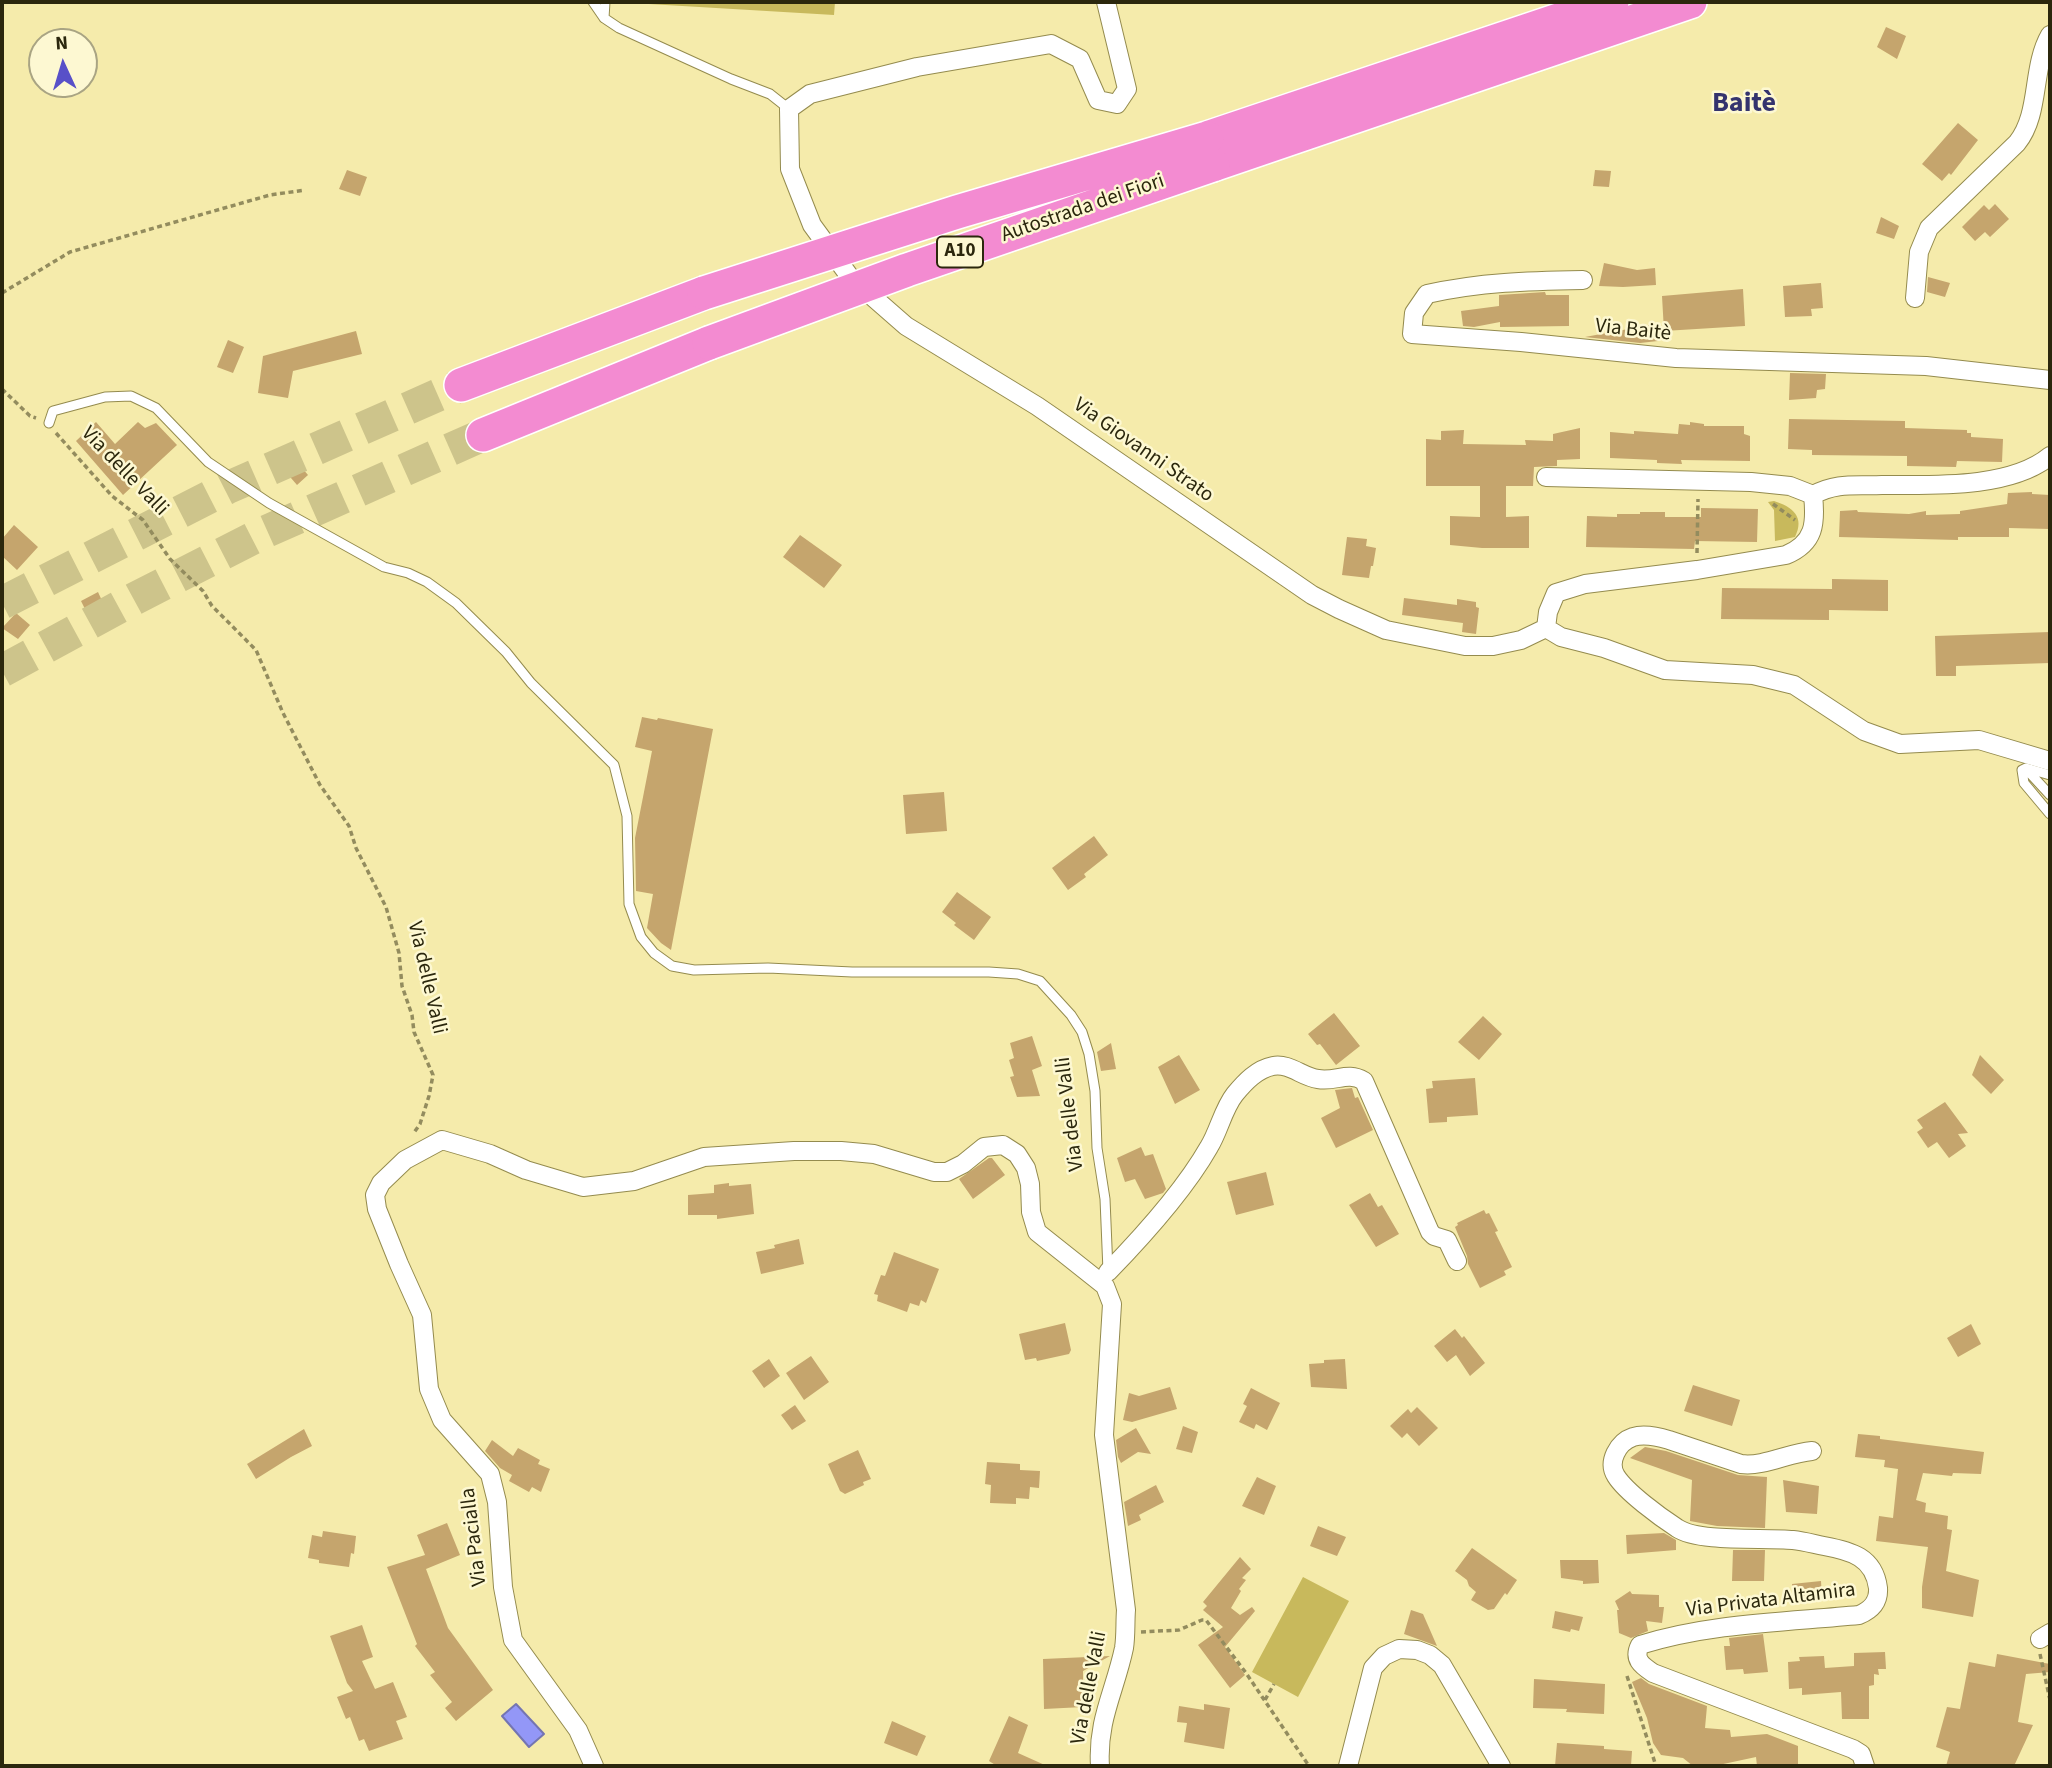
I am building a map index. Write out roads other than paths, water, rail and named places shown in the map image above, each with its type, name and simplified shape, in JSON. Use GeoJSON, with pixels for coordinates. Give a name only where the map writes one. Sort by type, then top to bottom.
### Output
{"type":"FeatureCollection","features":[{"type":"Feature","properties":{"kind":"highway","name":"Autostrada dei Fiori"},"geometry":{"type":"LineString","coordinates":[[483,435],[709,344],[907,270],[1210,151],[1612,2]]}},
{"type":"Feature","properties":{"kind":"highway","name":"Autostrada dei Fiori"},"geometry":{"type":"LineString","coordinates":[[461,385],[704,293],[957,212],[1210,151],[1690,2]]}},
{"type":"Feature","properties":{"kind":"street"},"geometry":{"type":"LineString","coordinates":[[789,109],[810,93],[918,67],[1051,44],[1080,59],[1098,100],[1117,104],[1127,89],[1106,2]]}},
{"type":"Feature","properties":{"kind":"street"},"geometry":{"type":"LineString","coordinates":[[1915,298],[1919,252],[1929,228],[2017,143],[2028,127],[2042,53],[2050,35]]}},
{"type":"Feature","properties":{"kind":"street","name":"Via Giovanni Strato"},"geometry":{"type":"LineString","coordinates":[[789,109],[790,169],[812,225],[850,277],[906,326],[1037,405],[1312,595],[1351,614],[1386,630],[1465,646],[1493,646],[1521,640],[1546,628]]}},
{"type":"Feature","properties":{"kind":"street","name":"Via Baitè"},"geometry":{"type":"LineString","coordinates":[[1583,279],[1507,281],[1427,294],[1414,313],[1412,334],[1676,358],[1926,366],[2050,380]]}},
{"type":"Feature","properties":{"kind":"street"},"geometry":{"type":"LineString","coordinates":[[1546,477],[1751,482],[1790,486],[1813,495],[1831,486],[1930,485],[1985,480],[2019,474],[2050,456]]}},
{"type":"Feature","properties":{"kind":"street"},"geometry":{"type":"LineString","coordinates":[[1813,495],[1814,523],[1811,534],[1802,546],[1786,555],[1698,570],[1585,584],[1556,593],[1548,612],[1546,628],[1561,637],[1604,648],[1665,670],[1753,675],[1794,685],[1864,731],[1900,744],[1979,740],[2050,761]]}},
{"type":"Feature","properties":{"kind":"street"},"geometry":{"type":"LineString","coordinates":[[1107,1279],[1203,1157],[1232,1098],[1260,1071],[1273,1066],[1283,1066],[1319,1080],[1350,1075],[1364,1081],[1430,1232],[1447,1240],[1457,1261]]}},
{"type":"Feature","properties":{"kind":"street","name":"Via Pacialla"},"geometry":{"type":"LineString","coordinates":[[594,1766],[578,1730],[513,1640],[503,1587],[498,1502],[490,1474],[442,1420],[429,1389],[422,1315],[398,1264],[377,1209],[375,1195],[381,1183],[405,1160],[442,1140],[583,1187],[634,1181],[704,1157],[793,1151],[874,1154],[934,1172],[947,1172],[963,1164],[984,1147],[1003,1145],[1017,1154],[1026,1168],[1030,1184],[1031,1212],[1037,1232],[1107,1279]]}},
{"type":"Feature","properties":{"kind":"street","name":"Via delle Valli"},"geometry":{"type":"LineString","coordinates":[[1100,1766],[1098,1743],[1109,1694],[1124,1648],[1126,1610],[1104,1435],[1112,1304],[1107,1279]]}},
{"type":"Feature","properties":{"kind":"street","name":"Via Privata Altamira"},"geometry":{"type":"LineString","coordinates":[[1812,1451],[1797,1452],[1752,1465],[1741,1464],[1665,1439],[1634,1436],[1624,1441],[1614,1454],[1612,1465],[1615,1475],[1650,1510],[1689,1534],[1795,1540],[1853,1552],[1866,1560],[1872,1570],[1878,1596],[1874,1606],[1859,1615],[1707,1631],[1659,1639],[1640,1645],[1637,1658],[1642,1666],[1653,1673],[1853,1749],[1861,1755],[1865,1766]]}},
{"type":"Feature","properties":{"kind":"street"},"geometry":{"type":"LineString","coordinates":[[1348,1766],[1373,1668],[1384,1656],[1399,1649],[1417,1650],[1430,1655],[1442,1665],[1501,1766]]}},
{"type":"Feature","properties":{"kind":"lane"},"geometry":{"type":"LineString","coordinates":[[593,2],[604,18],[619,28],[730,79],[770,94],[789,109]]}},
{"type":"Feature","properties":{"kind":"lane"},"geometry":{"type":"LineString","coordinates":[[604,18],[605,2]]}},
{"type":"Feature","properties":{"kind":"lane","name":"Via delle Valli"},"geometry":{"type":"LineString","coordinates":[[49,423],[53,411],[105,397],[131,396],[156,408],[208,462],[269,503],[384,567],[408,573],[427,582],[456,603],[506,652],[531,683],[614,765],[627,816],[629,904],[641,937],[654,953],[672,966],[694,970],[768,968],[852,972],[989,972],[1018,974],[1040,981],[1071,1015],[1082,1032],[1089,1054],[1097,1148],[1105,1199],[1107,1279]]}},
{"type":"Feature","properties":{"kind":"lane"},"geometry":{"type":"LineString","coordinates":[[2026,768],[2050,775]]}},
{"type":"Feature","properties":{"kind":"lane"},"geometry":{"type":"LineString","coordinates":[[2026,768],[2050,795]]}},
{"type":"Feature","properties":{"kind":"lane"},"geometry":{"type":"LineString","coordinates":[[2026,768],[2022,770],[2024,783],[2050,814]]}},
{"type":"Feature","properties":{"kind":"water"},"geometry":{"type":"Polygon","coordinates":[[[516,1704],[544,1734],[529,1747],[502,1716],[516,1704]]]}},
{"type":"Feature","properties":{"kind":"tunnel"},"geometry":{"type":"LineString","coordinates":[[2,603],[227,488],[461,385]]}},
{"type":"Feature","properties":{"kind":"tunnel"},"geometry":{"type":"LineString","coordinates":[[2,671],[265,532],[483,435]]}},
{"type":"Feature","properties":{"kind":"district","name":"Baitè"},"geometry":{"type":"Point","coordinates":[1744,105]}}]}
